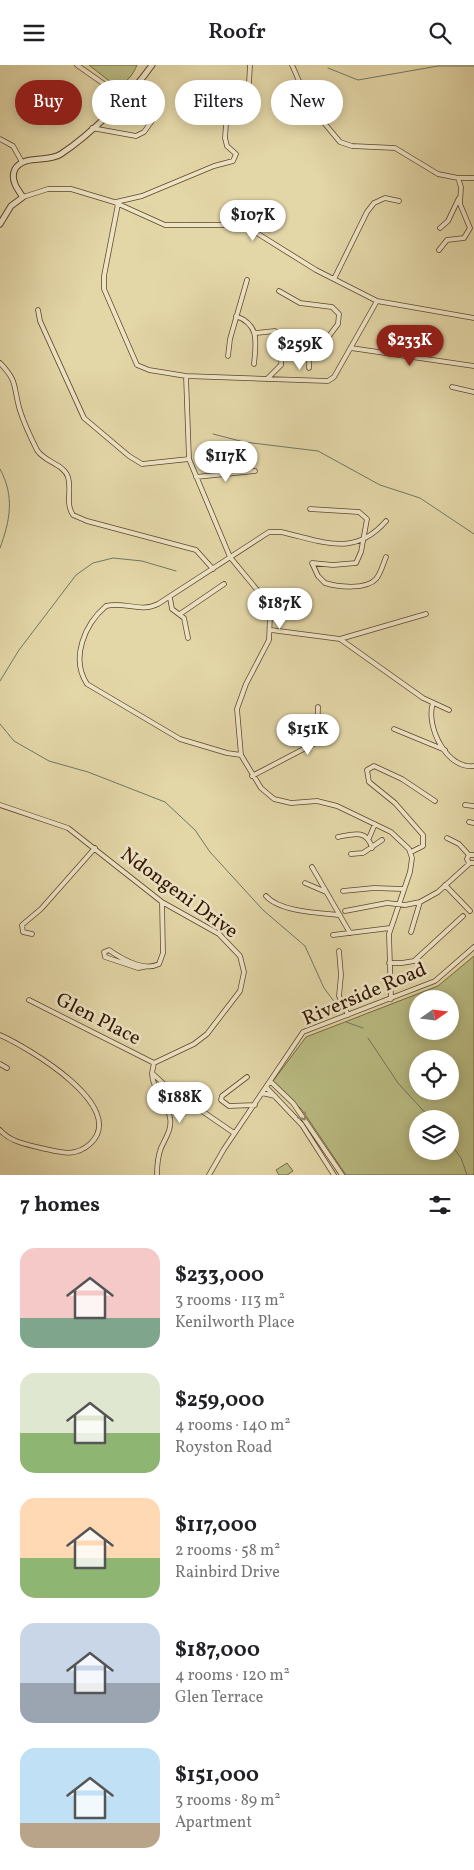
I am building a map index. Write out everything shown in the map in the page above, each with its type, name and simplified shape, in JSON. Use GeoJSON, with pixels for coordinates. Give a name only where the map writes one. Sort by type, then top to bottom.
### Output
{"type":"FeatureCollection","features":[{"type":"Feature","properties":{"kind":"street"},"geometry":{"type":"LineString","coordinates":[[77,65],[98,80]]}},
{"type":"Feature","properties":{"kind":"street"},"geometry":{"type":"LineString","coordinates":[[139,80],[152,65]]}},
{"type":"Feature","properties":{"kind":"street"},"geometry":{"type":"LineString","coordinates":[[249,80],[250,65]]}},
{"type":"Feature","properties":{"kind":"street"},"geometry":{"type":"LineString","coordinates":[[292,65],[310,106],[340,141],[352,146],[395,149],[438,174],[458,178],[474,178]]}},
{"type":"Feature","properties":{"kind":"street"},"geometry":{"type":"LineString","coordinates":[[22,197],[14,181],[13,174],[22,162],[56,157],[95,125]]}},
{"type":"Feature","properties":{"kind":"street"},"geometry":{"type":"LineString","coordinates":[[92,128],[136,136],[144,132],[149,125]]}},
{"type":"Feature","properties":{"kind":"street"},"geometry":{"type":"LineString","coordinates":[[116,203],[142,196],[214,166],[234,161],[236,154],[227,146],[224,137],[225,125]]}},
{"type":"Feature","properties":{"kind":"street"},"geometry":{"type":"LineString","coordinates":[[0,139],[13,146],[22,162]]}},
{"type":"Feature","properties":{"kind":"street"},"geometry":{"type":"LineString","coordinates":[[439,250],[447,240],[464,238],[469,233],[470,224],[460,204],[458,178]]}},
{"type":"Feature","properties":{"kind":"street"},"geometry":{"type":"LineString","coordinates":[[0,225],[11,206],[22,197],[59,187],[80,191],[116,203],[165,225],[229,224],[246,228],[334,279],[377,301],[474,318]]}},
{"type":"Feature","properties":{"kind":"street"},"geometry":{"type":"LineString","coordinates":[[440,228],[448,221],[460,194]]}},
{"type":"Feature","properties":{"kind":"street"},"geometry":{"type":"LineString","coordinates":[[334,279],[370,207],[385,198],[399,201]]}},
{"type":"Feature","properties":{"kind":"street"},"geometry":{"type":"LineString","coordinates":[[116,203],[104,276],[107,299],[137,365],[149,370],[186,376],[328,381],[334,377],[377,301]]}},
{"type":"Feature","properties":{"kind":"street"},"geometry":{"type":"LineString","coordinates":[[228,357],[230,339],[247,281]]}},
{"type":"Feature","properties":{"kind":"street"},"geometry":{"type":"LineString","coordinates":[[256,333],[275,331],[283,338],[310,336],[323,340],[329,339],[339,319],[336,310],[332,307],[300,303],[279,291]]}},
{"type":"Feature","properties":{"kind":"street"},"geometry":{"type":"LineString","coordinates":[[38,310],[40,321],[84,418],[129,456],[142,464],[189,459]]}},
{"type":"Feature","properties":{"kind":"street"},"geometry":{"type":"LineString","coordinates":[[236,316],[250,324],[256,333],[254,364]]}},
{"type":"Feature","properties":{"kind":"street"},"geometry":{"type":"LineString","coordinates":[[309,368],[310,336]]}},
{"type":"Feature","properties":{"kind":"street"},"geometry":{"type":"LineString","coordinates":[[267,379],[281,365],[283,338]]}},
{"type":"Feature","properties":{"kind":"street"},"geometry":{"type":"LineString","coordinates":[[351,348],[474,366]]}},
{"type":"Feature","properties":{"kind":"street"},"geometry":{"type":"LineString","coordinates":[[0,363],[13,378],[20,412],[38,452],[62,470],[69,478],[69,504],[73,515],[196,550],[213,569]]}},
{"type":"Feature","properties":{"kind":"street"},"geometry":{"type":"LineString","coordinates":[[186,376],[189,459],[230,557],[263,597],[270,615],[271,630],[266,647],[246,684],[237,709],[241,755],[252,776],[268,795],[281,802],[309,800],[330,804],[397,835],[410,852],[412,864],[390,928],[390,999]]}},
{"type":"Feature","properties":{"kind":"street"},"geometry":{"type":"LineString","coordinates":[[452,387],[474,392]]}},
{"type":"Feature","properties":{"kind":"street"},"geometry":{"type":"LineString","coordinates":[[196,477],[255,471]]}},
{"type":"Feature","properties":{"kind":"street"},"geometry":{"type":"LineString","coordinates":[[310,509],[350,510],[364,513],[367,523],[360,557],[356,563],[333,565],[313,562],[312,567],[322,581],[328,584],[366,585],[378,577],[386,557]]}},
{"type":"Feature","properties":{"kind":"street"},"geometry":{"type":"LineString","coordinates":[[241,755],[227,753],[180,739],[93,688],[83,677],[80,659],[83,641],[88,628],[99,612],[111,605],[146,609],[170,598],[263,535],[275,531],[342,544],[363,541],[386,521]]}},
{"type":"Feature","properties":{"kind":"street"},"geometry":{"type":"LineString","coordinates":[[180,614],[224,584]]}},
{"type":"Feature","properties":{"kind":"street"},"geometry":{"type":"LineString","coordinates":[[170,598],[172,609],[184,618],[188,638]]}},
{"type":"Feature","properties":{"kind":"street"},"geometry":{"type":"LineString","coordinates":[[271,630],[340,639],[426,614]]}},
{"type":"Feature","properties":{"kind":"street"},"geometry":{"type":"LineString","coordinates":[[340,639],[433,703],[449,710]]}},
{"type":"Feature","properties":{"kind":"street"},"geometry":{"type":"LineString","coordinates":[[433,703],[430,723],[445,750],[460,765],[474,766]]}},
{"type":"Feature","properties":{"kind":"street"},"geometry":{"type":"LineString","coordinates":[[252,776],[317,742],[318,707]]}},
{"type":"Feature","properties":{"kind":"street"},"geometry":{"type":"LineString","coordinates":[[394,729],[445,750]]}},
{"type":"Feature","properties":{"kind":"street"},"geometry":{"type":"LineString","coordinates":[[410,852],[423,846],[423,835],[395,803],[369,782],[367,770],[374,766],[402,779],[435,801]]}},
{"type":"Feature","properties":{"kind":"street","name":"Ndongeni Drive"},"geometry":{"type":"LineString","coordinates":[[0,805],[68,828],[162,902],[219,934],[240,956],[244,972],[240,991],[207,1034],[194,1044],[154,1063]]}},
{"type":"Feature","properties":{"kind":"street"},"geometry":{"type":"LineString","coordinates":[[464,805],[474,805]]}},
{"type":"Feature","properties":{"kind":"street"},"geometry":{"type":"LineString","coordinates":[[372,848],[369,838],[375,824]]}},
{"type":"Feature","properties":{"kind":"street"},"geometry":{"type":"LineString","coordinates":[[338,837],[358,833],[369,838]]}},
{"type":"Feature","properties":{"kind":"street"},"geometry":{"type":"LineString","coordinates":[[345,911],[387,903],[398,905],[429,898],[472,863],[467,860],[472,855],[459,844],[447,839]]}},
{"type":"Feature","properties":{"kind":"street"},"geometry":{"type":"LineString","coordinates":[[352,854],[363,853],[382,840]]}},
{"type":"Feature","properties":{"kind":"street"},"geometry":{"type":"LineString","coordinates":[[32,934],[23,932],[22,925],[41,909],[94,848]]}},
{"type":"Feature","properties":{"kind":"street"},"geometry":{"type":"LineString","coordinates":[[312,867],[350,933]]}},
{"type":"Feature","properties":{"kind":"street"},"geometry":{"type":"LineString","coordinates":[[305,883],[327,892]]}},
{"type":"Feature","properties":{"kind":"street"},"geometry":{"type":"LineString","coordinates":[[445,885],[470,911]]}},
{"type":"Feature","properties":{"kind":"street"},"geometry":{"type":"LineString","coordinates":[[343,891],[374,888],[404,889]]}},
{"type":"Feature","properties":{"kind":"street"},"geometry":{"type":"LineString","coordinates":[[266,896],[273,903],[292,909],[340,915]]}},
{"type":"Feature","properties":{"kind":"street"},"geometry":{"type":"LineString","coordinates":[[410,932],[420,901]]}},
{"type":"Feature","properties":{"kind":"street"},"geometry":{"type":"LineString","coordinates":[[144,967],[109,950],[104,951],[105,957],[138,968],[154,967],[162,959],[162,902]]}},
{"type":"Feature","properties":{"kind":"street"},"geometry":{"type":"LineString","coordinates":[[389,963],[414,961],[463,916]]}},
{"type":"Feature","properties":{"kind":"street"},"geometry":{"type":"LineString","coordinates":[[333,935],[390,928]]}},
{"type":"Feature","properties":{"kind":"street","name":"Riverside Road"},"geometry":{"type":"LineString","coordinates":[[209,1175],[234,1133],[303,1032],[435,981],[474,947]]}},
{"type":"Feature","properties":{"kind":"street"},"geometry":{"type":"LineString","coordinates":[[339,951],[341,975],[339,995],[348,1015]]}},
{"type":"Feature","properties":{"kind":"street","name":"Glen Place"},"geometry":{"type":"LineString","coordinates":[[29,1000],[154,1063]]}},
{"type":"Feature","properties":{"kind":"street"},"geometry":{"type":"LineString","coordinates":[[0,1035],[31,1051],[67,1076],[92,1106],[98,1128],[95,1139],[84,1149],[71,1154],[16,1141],[0,1129]]}},
{"type":"Feature","properties":{"kind":"street"},"geometry":{"type":"LineString","coordinates":[[154,1063],[152,1080],[165,1103],[171,1119],[171,1127],[159,1156],[157,1175]]}},
{"type":"Feature","properties":{"kind":"street"},"geometry":{"type":"LineString","coordinates":[[0,1064],[7,1068]]}},
{"type":"Feature","properties":{"kind":"street"},"geometry":{"type":"LineString","coordinates":[[152,1073],[167,1087],[234,1133]]}},
{"type":"Feature","properties":{"kind":"street"},"geometry":{"type":"LineString","coordinates":[[247,1077],[222,1096],[221,1100],[230,1106],[254,1105]]}},
{"type":"Feature","properties":{"kind":"street"},"geometry":{"type":"LineString","coordinates":[[270,1081],[293,1103],[342,1175]]}},
{"type":"Feature","properties":{"kind":"street"},"geometry":{"type":"LineString","coordinates":[[266,1087],[302,1125],[334,1175]]}},
{"type":"Feature","properties":{"kind":"street"},"geometry":{"type":"LineString","coordinates":[[262,1093],[277,1097]]}},
{"type":"Feature","properties":{"kind":"green space"},"geometry":{"type":"Polygon","coordinates":[[[89,65],[137,65],[127,80],[108,80],[89,65]]]}},
{"type":"Feature","properties":{"kind":"green space"},"geometry":{"type":"Polygon","coordinates":[[[474,956],[474,1175],[346,1175],[302,1110],[273,1081],[306,1037],[409,997],[409,1040],[459,1040],[459,990],[428,990],[438,986],[474,956]]]}},
{"type":"Feature","properties":{"kind":"green space"},"geometry":{"type":"Polygon","coordinates":[[[287,1163],[293,1171],[287,1175],[279,1175],[276,1170],[287,1163]]]}},
{"type":"Feature","properties":{"kind":"waterway"},"geometry":{"type":"LineString","coordinates":[[328,68],[358,80],[438,66],[474,66]]}},
{"type":"Feature","properties":{"kind":"waterway"},"geometry":{"type":"LineString","coordinates":[[213,434],[244,442],[318,451],[380,485],[420,498],[474,534]]}},
{"type":"Feature","properties":{"kind":"waterway"},"geometry":{"type":"LineString","coordinates":[[0,469],[5,479],[9,499],[8,518],[0,548]]}},
{"type":"Feature","properties":{"kind":"waterway"},"geometry":{"type":"LineString","coordinates":[[0,681],[19,650],[76,575],[93,563],[113,558],[142,561],[176,571]]}},
{"type":"Feature","properties":{"kind":"waterway"},"geometry":{"type":"LineString","coordinates":[[0,724],[14,741],[49,761],[88,772],[165,802],[195,830],[210,852],[263,910],[305,946],[324,988],[342,1012]]}},
{"type":"Feature","properties":{"kind":"waterway"},"geometry":{"type":"LineString","coordinates":[[346,1022],[363,1028]]}},
{"type":"Feature","properties":{"kind":"waterway"},"geometry":{"type":"LineString","coordinates":[[368,1038],[398,1083],[423,1110]]}},
{"type":"Feature","properties":{"kind":"waterway"},"geometry":{"type":"LineString","coordinates":[[459,1155],[467,1175]]}}]}
